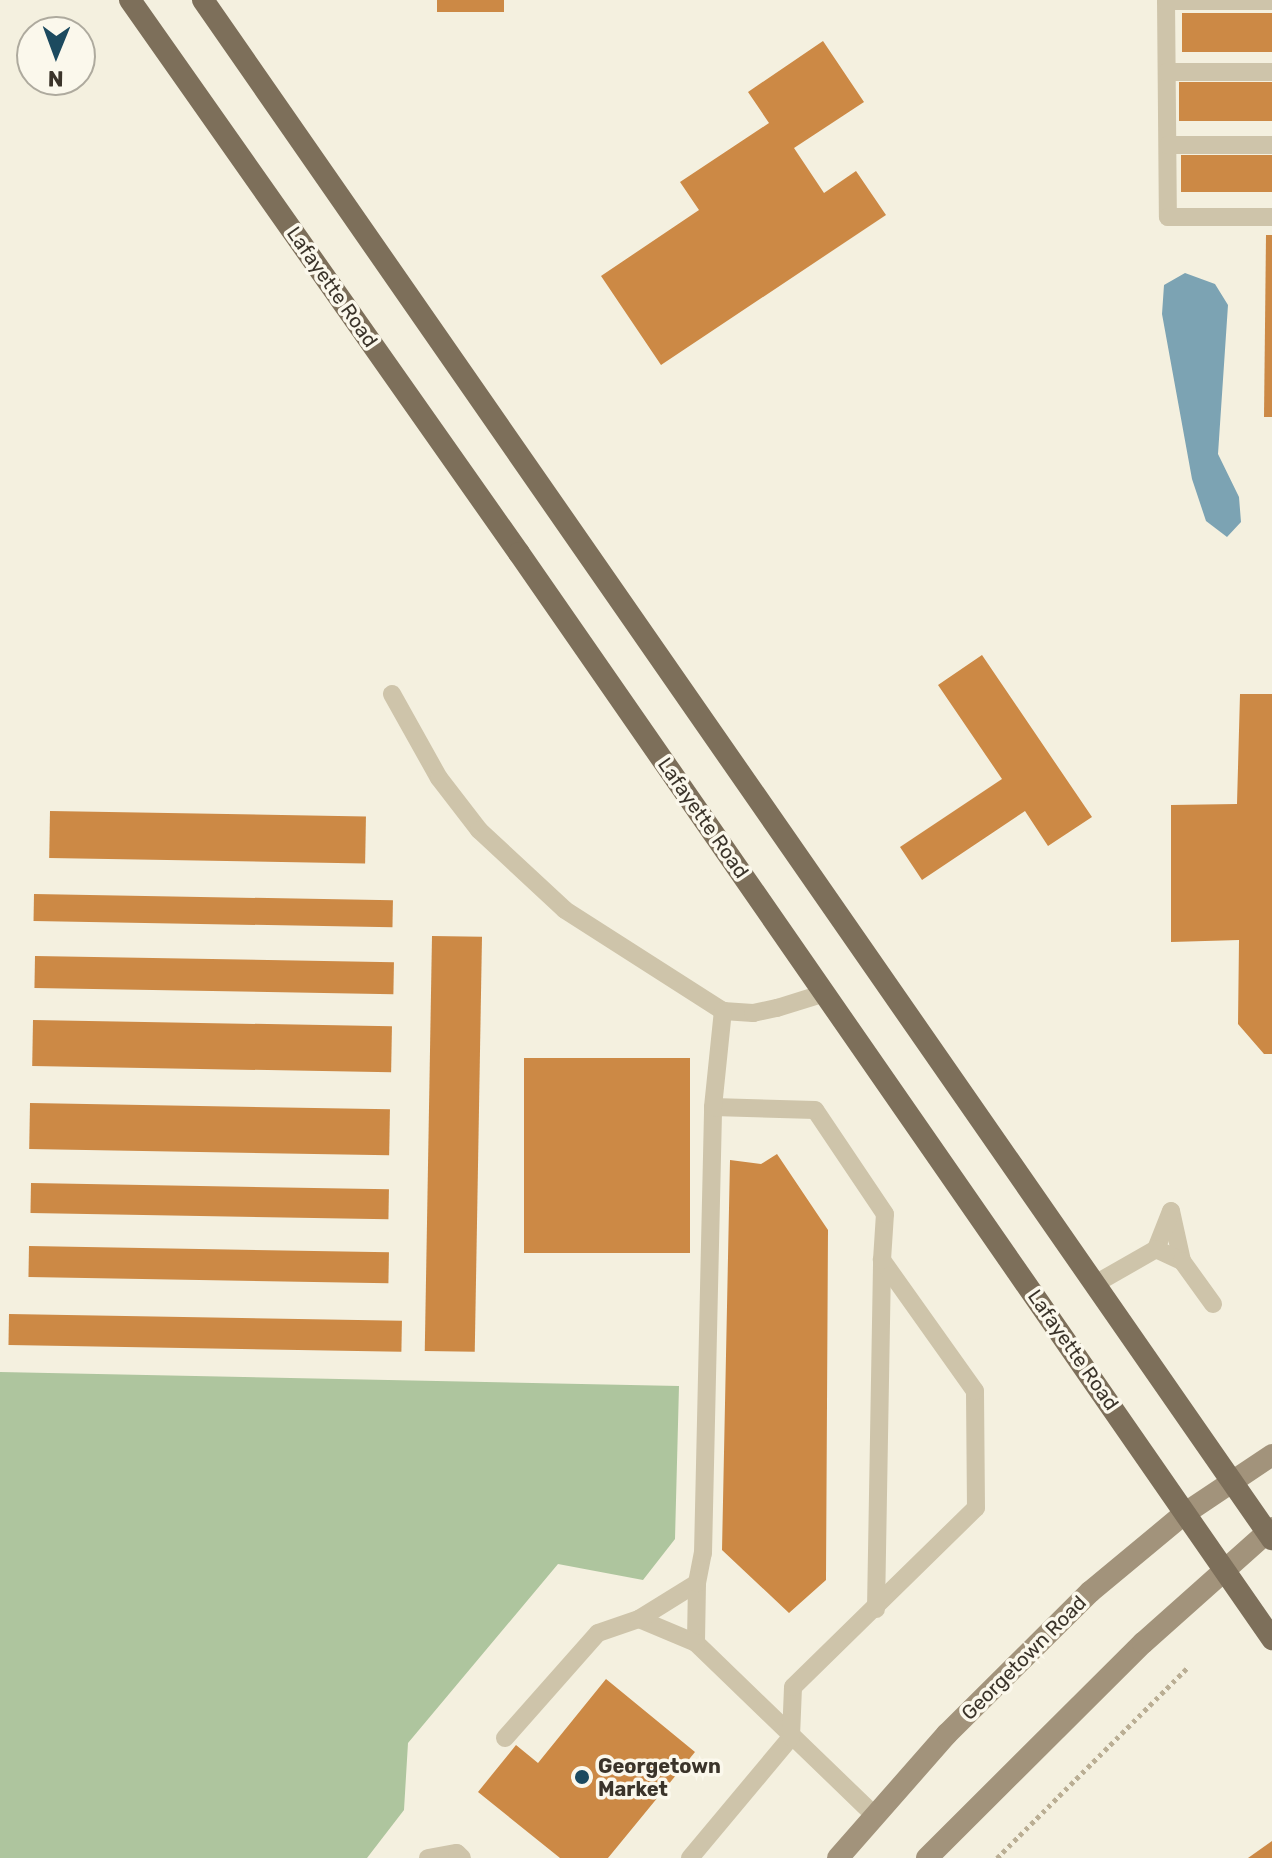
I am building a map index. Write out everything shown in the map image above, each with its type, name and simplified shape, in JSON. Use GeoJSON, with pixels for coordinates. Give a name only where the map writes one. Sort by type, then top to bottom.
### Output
{"type":"FeatureCollection","features":[{"type":"Feature","properties":{"kind":"main road","name":"Lafayette Road"},"geometry":{"type":"LineString","coordinates":[[130,0],[825,993],[1272,1639]]}},
{"type":"Feature","properties":{"kind":"main road"},"geometry":{"type":"LineString","coordinates":[[203,0],[1270,1533],[1143,1643],[927,1858]]}},
{"type":"Feature","properties":{"kind":"main road","name":"Georgetown Road"},"geometry":{"type":"LineString","coordinates":[[838,1858],[947,1734],[1090,1592],[1184,1514],[1272,1455]]}},
{"type":"Feature","properties":{"kind":"lane"},"geometry":{"type":"LineString","coordinates":[[1272,1],[1166,0],[1168,217],[1272,217]]}},
{"type":"Feature","properties":{"kind":"lane"},"geometry":{"type":"LineString","coordinates":[[1167,72],[1272,72]]}},
{"type":"Feature","properties":{"kind":"lane"},"geometry":{"type":"LineString","coordinates":[[1168,145],[1272,145]]}},
{"type":"Feature","properties":{"kind":"lane"},"geometry":{"type":"LineString","coordinates":[[392,694],[439,778],[506,858],[565,910],[723,1011],[753,1013],[825,993]]}},
{"type":"Feature","properties":{"kind":"lane"},"geometry":{"type":"LineString","coordinates":[[696,1643],[697,1583],[703,1553],[713,1107],[723,1011]]}},
{"type":"Feature","properties":{"kind":"lane"},"geometry":{"type":"LineString","coordinates":[[713,1107],[815,1110],[885,1214],[876,1609]]}},
{"type":"Feature","properties":{"kind":"lane"},"geometry":{"type":"LineString","coordinates":[[1095,1284],[1156,1249],[1171,1211],[1182,1261],[1213,1304]]}},
{"type":"Feature","properties":{"kind":"lane"},"geometry":{"type":"LineString","coordinates":[[1156,1249],[1182,1261]]}},
{"type":"Feature","properties":{"kind":"lane"},"geometry":{"type":"LineString","coordinates":[[690,1858],[791,1737],[793,1687],[976,1508],[975,1391],[882,1260]]}},
{"type":"Feature","properties":{"kind":"lane"},"geometry":{"type":"LineString","coordinates":[[505,1738],[598,1633],[639,1619],[697,1583]]}},
{"type":"Feature","properties":{"kind":"lane"},"geometry":{"type":"LineString","coordinates":[[639,1619],[696,1643],[875,1816]]}},
{"type":"Feature","properties":{"kind":"lane"},"geometry":{"type":"LineString","coordinates":[[428,1858],[457,1853],[462,1858]]}},
{"type":"Feature","properties":{"kind":"path"},"geometry":{"type":"LineString","coordinates":[[997,1858],[1189,1666]]}},
{"type":"Feature","properties":{"kind":"green space"},"geometry":{"type":"Polygon","coordinates":[[[0,1372],[679,1386],[675,1539],[643,1580],[558,1564],[408,1743],[404,1810],[367,1858],[0,1858],[0,1372]]]}},
{"type":"Feature","properties":{"kind":"water"},"geometry":{"type":"Polygon","coordinates":[[[1185,273],[1215,284],[1228,305],[1218,454],[1239,497],[1241,522],[1227,537],[1206,521],[1192,479],[1162,314],[1164,285],[1185,273]]]}},
{"type":"Feature","properties":{"kind":"building"},"geometry":{"type":"Polygon","coordinates":[[[437,0],[504,0],[504,12],[437,12],[437,0]]]}},
{"type":"Feature","properties":{"kind":"building"},"geometry":{"type":"Polygon","coordinates":[[[1182,13],[1272,13],[1272,52],[1182,52],[1182,13]]]}},
{"type":"Feature","properties":{"kind":"building"},"geometry":{"type":"Polygon","coordinates":[[[823,41],[864,102],[794,148],[824,193],[856,171],[886,215],[661,365],[601,276],[699,210],[680,182],[769,123],[748,92],[823,41]]]}},
{"type":"Feature","properties":{"kind":"building"},"geometry":{"type":"Polygon","coordinates":[[[1179,82],[1272,82],[1272,121],[1179,121],[1179,82]]]}},
{"type":"Feature","properties":{"kind":"building"},"geometry":{"type":"Polygon","coordinates":[[[1181,155],[1272,155],[1272,192],[1181,192],[1181,155]]]}},
{"type":"Feature","properties":{"kind":"building"},"geometry":{"type":"Polygon","coordinates":[[[1266,235],[1272,235],[1272,417],[1264,417],[1266,235]]]}},
{"type":"Feature","properties":{"kind":"building"},"geometry":{"type":"Polygon","coordinates":[[[982,655],[1092,817],[1048,846],[1025,811],[922,880],[900,847],[1002,779],[938,685],[982,655]]]}},
{"type":"Feature","properties":{"kind":"building"},"geometry":{"type":"Polygon","coordinates":[[[1240,694],[1272,694],[1272,1054],[1264,1054],[1238,1024],[1239,940],[1171,942],[1171,805],[1237,804],[1240,694]]]}},
{"type":"Feature","properties":{"kind":"building"},"geometry":{"type":"Polygon","coordinates":[[[50,811],[366,817],[365,864],[49,858],[50,811]]]}},
{"type":"Feature","properties":{"kind":"building"},"geometry":{"type":"Polygon","coordinates":[[[34,894],[393,900],[392,927],[34,921],[34,894]]]}},
{"type":"Feature","properties":{"kind":"building"},"geometry":{"type":"Polygon","coordinates":[[[432,936],[482,937],[475,1352],[425,1351],[432,936]]]}},
{"type":"Feature","properties":{"kind":"building"},"geometry":{"type":"Polygon","coordinates":[[[35,956],[394,962],[393,994],[34,988],[35,956]]]}},
{"type":"Feature","properties":{"kind":"building"},"geometry":{"type":"Polygon","coordinates":[[[33,1020],[392,1026],[391,1072],[32,1066],[33,1020]]]}},
{"type":"Feature","properties":{"kind":"building"},"geometry":{"type":"Polygon","coordinates":[[[524,1058],[690,1058],[690,1253],[524,1253],[524,1058]]]}},
{"type":"Feature","properties":{"kind":"building"},"geometry":{"type":"Polygon","coordinates":[[[30,1103],[390,1109],[389,1155],[29,1149],[30,1103]]]}},
{"type":"Feature","properties":{"kind":"building"},"geometry":{"type":"Polygon","coordinates":[[[777,1154],[828,1230],[826,1580],[789,1613],[722,1550],[730,1160],[761,1164],[777,1154]]]}},
{"type":"Feature","properties":{"kind":"building"},"geometry":{"type":"Polygon","coordinates":[[[31,1183],[389,1189],[388,1219],[30,1213],[31,1183]]]}},
{"type":"Feature","properties":{"kind":"building"},"geometry":{"type":"Polygon","coordinates":[[[29,1246],[389,1252],[388,1283],[28,1277],[29,1246]]]}},
{"type":"Feature","properties":{"kind":"building"},"geometry":{"type":"Polygon","coordinates":[[[9,1314],[402,1321],[401,1352],[8,1345],[9,1314]]]}},
{"type":"Feature","properties":{"kind":"building","name":"Georgetown Market"},"geometry":{"type":"Polygon","coordinates":[[[606,1679],[695,1752],[608,1858],[560,1858],[478,1792],[516,1745],[538,1763],[606,1679]]]}},
{"type":"Feature","properties":{"kind":"building"},"geometry":{"type":"Polygon","coordinates":[[[1272,1841],[1272,1858],[1248,1858],[1272,1841]]]}},
{"type":"Feature","properties":{"kind":"place","name":"Georgetown Market"},"geometry":{"type":"Point","coordinates":[582,1777]}}]}
